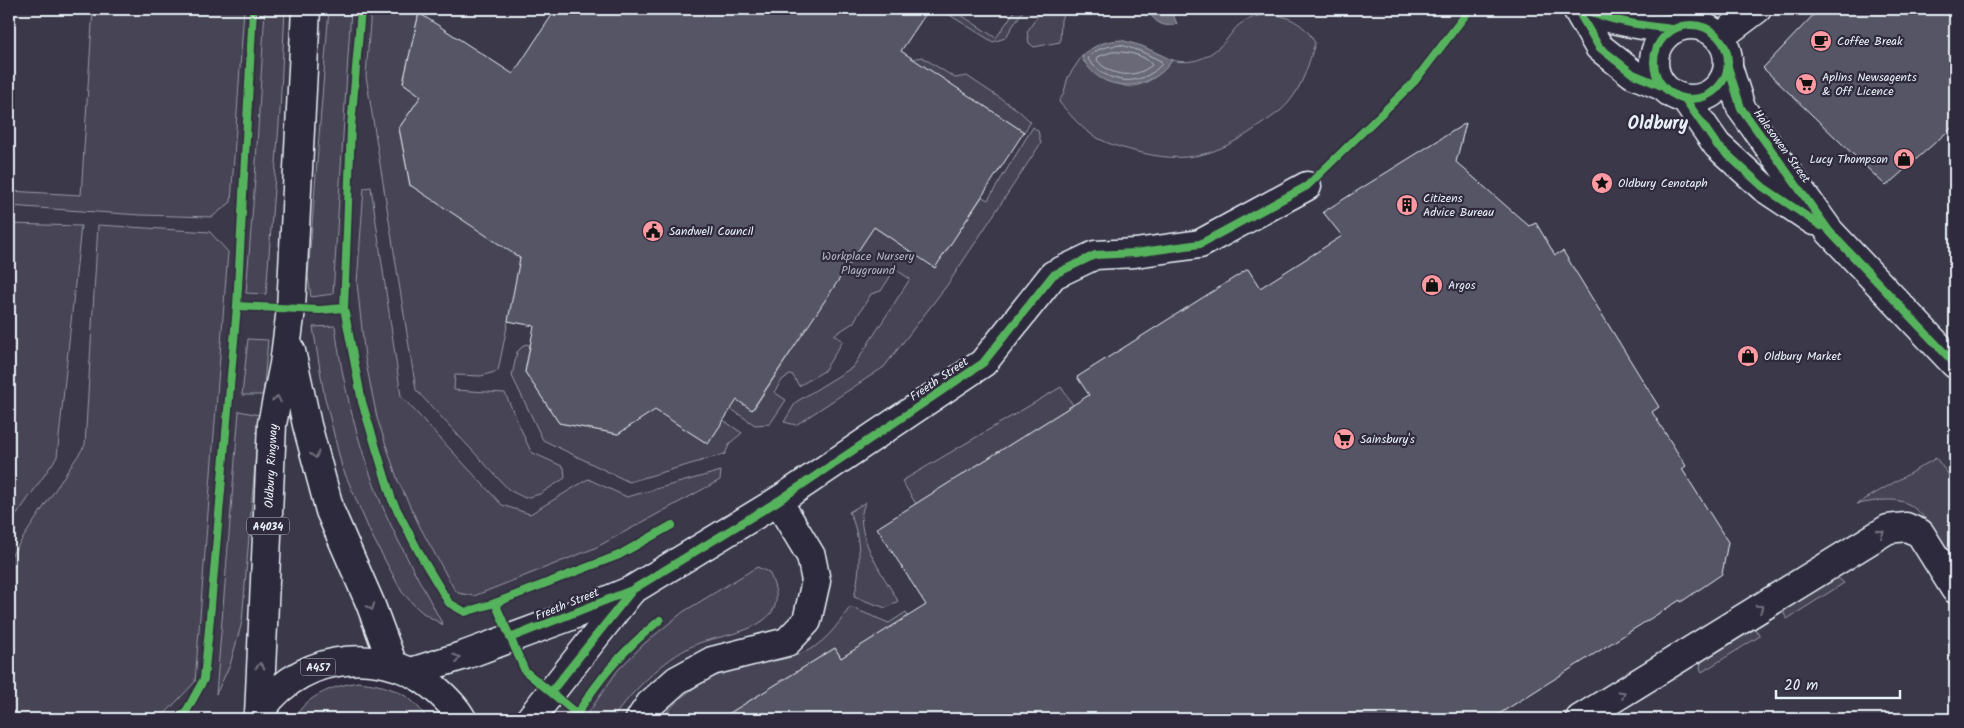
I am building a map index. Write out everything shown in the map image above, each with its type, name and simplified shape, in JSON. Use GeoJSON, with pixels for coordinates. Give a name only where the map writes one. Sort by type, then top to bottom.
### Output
{"type":"FeatureCollection","features":[{"type":"Feature","properties":{"kind":"main road","name":"Oldbury Ringway"},"geometry":{"type":"LineString","coordinates":[[258,717],[272,424],[288,339],[296,228],[306,9]]}},
{"type":"Feature","properties":{"kind":"main road"},"geometry":{"type":"LineString","coordinates":[[1577,9],[1599,47],[1633,74],[1674,92],[1702,98],[1714,92],[1725,76],[1728,67],[1726,49],[1720,37],[1702,26],[1684,24],[1664,35],[1654,51],[1653,65],[1656,75],[1674,92]]}},
{"type":"Feature","properties":{"kind":"main road"},"geometry":{"type":"LineString","coordinates":[[1584,9],[1602,17],[1627,24],[1672,29]]}},
{"type":"Feature","properties":{"kind":"main road"},"geometry":{"type":"LineString","coordinates":[[1720,37],[1757,9]]}},
{"type":"Feature","properties":{"kind":"main road","name":"Halesowen Street"},"geometry":{"type":"LineString","coordinates":[[1728,67],[1741,108],[1830,232],[1955,364]]}},
{"type":"Feature","properties":{"kind":"main road","name":"Halesowen Street"},"geometry":{"type":"LineString","coordinates":[[1674,92],[1717,145],[1763,187],[1830,232]]}},
{"type":"Feature","properties":{"kind":"main road","name":"Freeth Street"},"geometry":{"type":"LineString","coordinates":[[402,668],[465,655],[632,590],[778,501],[983,363],[1053,275],[1095,255],[1135,253],[1200,244],[1307,186]]}},
{"type":"Feature","properties":{"kind":"main road","name":"Oldbury Ringway"},"geometry":{"type":"LineString","coordinates":[[288,339],[330,511],[370,603],[402,668]]}},
{"type":"Feature","properties":{"kind":"main road"},"geometry":{"type":"LineString","coordinates":[[640,719],[650,704],[677,680],[712,661],[787,642],[807,621],[816,581],[811,556],[778,501]]}},
{"type":"Feature","properties":{"kind":"main road"},"geometry":{"type":"LineString","coordinates":[[1580,719],[1888,528],[1906,527],[1920,533],[1955,589]]}},
{"type":"Feature","properties":{"kind":"main road","name":"Freeth Street"},"geometry":{"type":"LineString","coordinates":[[530,719],[632,590]]}},
{"type":"Feature","properties":{"kind":"main road","name":"Oldbury Ringway"},"geometry":{"type":"LineString","coordinates":[[258,717],[269,700],[290,681],[320,666],[334,662],[360,659],[402,668],[439,692],[458,711],[462,719]]}},
{"type":"Feature","properties":{"kind":"shaded area"},"geometry":{"type":"Polygon","coordinates":[[[9,9],[1955,9],[1955,719],[462,719],[439,692],[348,660],[256,719],[9,719],[9,9]]]}},
{"type":"Feature","properties":{"kind":"green space"},"geometry":{"type":"Polygon","coordinates":[[[93,9],[244,9],[231,202],[212,217],[140,215],[9,206],[9,191],[81,195],[93,9]]]}},
{"type":"Feature","properties":{"kind":"green space"},"geometry":{"type":"Polygon","coordinates":[[[265,9],[285,9],[280,111],[266,294],[246,293],[265,9]]]}},
{"type":"Feature","properties":{"kind":"green space"},"geometry":{"type":"Polygon","coordinates":[[[329,9],[351,9],[333,294],[311,297],[308,276],[329,9]]]}},
{"type":"Feature","properties":{"kind":"green space"},"geometry":{"type":"Polygon","coordinates":[[[371,9],[412,9],[419,13],[403,83],[421,96],[399,128],[410,186],[422,184],[557,282],[511,307],[498,371],[481,376],[455,375],[454,390],[505,393],[531,452],[564,467],[565,478],[540,494],[525,498],[509,490],[416,390],[366,76],[371,9]]]}},
{"type":"Feature","properties":{"kind":"green space"},"geometry":{"type":"Polygon","coordinates":[[[947,9],[952,9],[996,38],[1016,9],[1024,9],[1005,38],[993,42],[948,14],[947,9]]]}},
{"type":"Feature","properties":{"kind":"green space"},"geometry":{"type":"Polygon","coordinates":[[[1042,9],[1065,9],[1061,20],[1060,42],[1034,47],[1029,43],[1027,32],[1042,9]]]}},
{"type":"Feature","properties":{"kind":"green space"},"geometry":{"type":"Polygon","coordinates":[[[1272,14],[1285,17],[1297,23],[1307,31],[1315,43],[1305,74],[1294,95],[1282,109],[1229,145],[1200,155],[1185,157],[1169,157],[1134,151],[1096,137],[1074,119],[1059,102],[1068,77],[1082,56],[1084,62],[1121,85],[1138,85],[1158,75],[1172,60],[1188,62],[1209,55],[1243,22],[1259,16],[1272,14]]]}},
{"type":"Feature","properties":{"kind":"green space"},"geometry":{"type":"Polygon","coordinates":[[[922,57],[955,78],[967,76],[1018,110],[1031,122],[1024,132],[912,59],[922,57]]]}},
{"type":"Feature","properties":{"kind":"green space","name":"Workplace Nursery Playground"},"geometry":{"type":"Polygon","coordinates":[[[1033,127],[1038,131],[1041,143],[948,284],[884,367],[796,425],[784,422],[796,402],[853,367],[910,279],[895,269],[881,291],[871,294],[853,323],[834,335],[843,341],[824,371],[799,386],[792,374],[783,379],[774,392],[786,400],[770,424],[755,425],[684,378],[690,369],[753,410],[791,352],[842,206],[935,267],[982,197],[988,200],[1033,127]]]}},
{"type":"Feature","properties":{"kind":"green space"},"geometry":{"type":"Polygon","coordinates":[[[371,187],[401,396],[502,505],[530,514],[588,479],[627,497],[721,471],[720,480],[595,548],[474,596],[458,593],[420,527],[398,481],[377,418],[365,358],[357,283],[364,188],[371,187]]]}},
{"type":"Feature","properties":{"kind":"green space"},"geometry":{"type":"Polygon","coordinates":[[[9,224],[81,226],[57,457],[9,526],[9,224]]]}},
{"type":"Feature","properties":{"kind":"green space"},"geometry":{"type":"Polygon","coordinates":[[[98,225],[210,232],[228,252],[195,682],[160,719],[9,719],[9,559],[85,445],[98,225]]]}},
{"type":"Feature","properties":{"kind":"green space"},"geometry":{"type":"Polygon","coordinates":[[[335,326],[341,367],[350,407],[374,485],[397,539],[443,625],[423,613],[402,592],[371,534],[342,467],[324,394],[313,327],[335,326]]]}},
{"type":"Feature","properties":{"kind":"green space"},"geometry":{"type":"Polygon","coordinates":[[[248,339],[268,340],[263,395],[242,395],[248,339]]]}},
{"type":"Feature","properties":{"kind":"green space"},"geometry":{"type":"Polygon","coordinates":[[[525,344],[530,345],[525,372],[559,423],[618,434],[669,400],[674,422],[708,444],[723,420],[742,433],[730,443],[725,454],[629,482],[543,440],[512,376],[517,352],[525,344]]]}},
{"type":"Feature","properties":{"kind":"green space"},"geometry":{"type":"Polygon","coordinates":[[[1061,387],[1073,405],[916,504],[902,481],[1061,387]]]}},
{"type":"Feature","properties":{"kind":"green space"},"geometry":{"type":"Polygon","coordinates":[[[239,411],[259,415],[242,622],[230,665],[216,694],[239,411]]]}},
{"type":"Feature","properties":{"kind":"green space"},"geometry":{"type":"Polygon","coordinates":[[[1936,458],[1955,483],[1955,565],[1932,527],[1909,504],[1889,500],[1857,504],[1936,458]]]}},
{"type":"Feature","properties":{"kind":"green space"},"geometry":{"type":"Polygon","coordinates":[[[866,502],[862,513],[865,539],[877,566],[898,601],[886,608],[854,597],[858,576],[859,554],[856,532],[849,512],[866,502]]]}},
{"type":"Feature","properties":{"kind":"green space"},"geometry":{"type":"Polygon","coordinates":[[[757,567],[769,572],[776,591],[776,603],[770,615],[750,628],[702,642],[677,655],[652,674],[630,696],[612,719],[584,719],[618,670],[645,643],[683,612],[757,567]]]}},
{"type":"Feature","properties":{"kind":"green space"},"geometry":{"type":"Polygon","coordinates":[[[1835,575],[1844,583],[1787,619],[1784,614],[1785,604],[1835,575]]]}},
{"type":"Feature","properties":{"kind":"green space"},"geometry":{"type":"Polygon","coordinates":[[[850,607],[889,623],[906,612],[908,617],[841,658],[835,648],[721,719],[662,719],[679,700],[711,678],[736,668],[788,658],[816,646],[829,635],[850,607]]]}},
{"type":"Feature","properties":{"kind":"green space"},"geometry":{"type":"Polygon","coordinates":[[[1752,628],[1760,636],[1702,672],[1700,668],[1702,659],[1752,628]]]}},
{"type":"Feature","properties":{"kind":"green space"},"geometry":{"type":"Polygon","coordinates":[[[358,682],[379,685],[406,696],[414,702],[427,719],[294,719],[299,711],[313,698],[330,689],[358,682]]]}},
{"type":"Feature","properties":{"kind":"water"},"geometry":{"type":"Polygon","coordinates":[[[1144,9],[1171,9],[1177,24],[1161,24],[1144,9]]]}},
{"type":"Feature","properties":{"kind":"water"},"geometry":{"type":"Polygon","coordinates":[[[1121,40],[1142,46],[1172,60],[1163,71],[1152,79],[1139,84],[1112,83],[1100,78],[1090,69],[1082,56],[1100,44],[1121,40]]]}},
{"type":"Feature","properties":{"kind":"building","name":"Sandwell Council"},"geometry":{"type":"Polygon","coordinates":[[[556,9],[929,9],[901,51],[1024,132],[935,268],[874,227],[752,410],[737,400],[708,444],[655,410],[618,434],[559,423],[525,372],[534,326],[508,321],[520,258],[410,185],[399,128],[421,96],[403,83],[419,13],[513,74],[556,9]]]}},
{"type":"Feature","properties":{"kind":"building"},"geometry":{"type":"Polygon","coordinates":[[[1819,9],[1955,9],[1955,125],[1886,186],[1763,68],[1819,9]]]}},
{"type":"Feature","properties":{"kind":"building","name":"Sainsbury's"},"geometry":{"type":"Polygon","coordinates":[[[1466,123],[1456,162],[1529,226],[1536,223],[1555,255],[1563,251],[1659,407],[1652,412],[1686,466],[1682,469],[1728,542],[1722,574],[1681,602],[1680,600],[1491,719],[720,719],[835,648],[841,658],[926,605],[877,528],[1089,395],[1077,377],[1248,269],[1260,288],[1342,236],[1323,212],[1466,123]]]}},
{"type":"Feature","properties":{"kind":"cycle path"},"geometry":{"type":"LineString","coordinates":[[178,719],[187,710],[204,679],[237,306],[253,9]]}},
{"type":"Feature","properties":{"kind":"cycle path"},"geometry":{"type":"LineString","coordinates":[[361,9],[351,127],[344,308],[362,402],[392,500],[422,558],[449,603],[465,612],[495,603],[619,555],[672,525]]}},
{"type":"Feature","properties":{"kind":"cycle path"},"geometry":{"type":"LineString","coordinates":[[510,638],[632,590],[778,501],[983,363],[1053,275],[1095,255],[1135,253],[1200,244],[1307,186],[1414,82],[1470,9]]}},
{"type":"Feature","properties":{"kind":"cycle path"},"geometry":{"type":"LineString","coordinates":[[1577,9],[1599,47],[1633,74],[1662,86]]}},
{"type":"Feature","properties":{"kind":"cycle path"},"geometry":{"type":"LineString","coordinates":[[1584,9],[1616,20],[1672,29]]}},
{"type":"Feature","properties":{"kind":"cycle path"},"geometry":{"type":"LineString","coordinates":[[1684,25],[1698,25],[1712,31],[1722,41],[1728,55],[1728,62],[1728,69],[1722,83],[1712,93],[1698,99],[1684,99],[1670,93],[1660,83],[1654,69],[1654,55],[1660,41],[1670,31],[1684,25]]}},
{"type":"Feature","properties":{"kind":"cycle path"},"geometry":{"type":"LineString","coordinates":[[1728,67],[1741,108],[1830,232],[1955,364]]}},
{"type":"Feature","properties":{"kind":"cycle path"},"geometry":{"type":"LineString","coordinates":[[1685,99],[1717,145],[1763,187],[1821,226]]}},
{"type":"Feature","properties":{"kind":"cycle path"},"geometry":{"type":"LineString","coordinates":[[237,306],[320,310],[344,308]]}},
{"type":"Feature","properties":{"kind":"cycle path"},"geometry":{"type":"LineString","coordinates":[[551,692],[631,592]]}},
{"type":"Feature","properties":{"kind":"cycle path"},"geometry":{"type":"LineString","coordinates":[[495,603],[525,671],[577,714]]}},
{"type":"Feature","properties":{"kind":"cycle path"},"geometry":{"type":"LineString","coordinates":[[574,719],[612,665],[660,620]]}},
{"type":"Feature","properties":{"kind":"place","name":"Coffee Break"},"geometry":{"type":"Point","coordinates":[1821,41]}},
{"type":"Feature","properties":{"kind":"place","name":"Aplins Newsagents & Off Licence"},"geometry":{"type":"Point","coordinates":[1806,84]}},
{"type":"Feature","properties":{"kind":"place","name":"Lucy Thompson"},"geometry":{"type":"Point","coordinates":[1904,159]}},
{"type":"Feature","properties":{"kind":"place","name":"Oldbury Cenotaph"},"geometry":{"type":"Point","coordinates":[1602,183]}},
{"type":"Feature","properties":{"kind":"place","name":"Citizens Advice Bureau"},"geometry":{"type":"Point","coordinates":[1407,205]}},
{"type":"Feature","properties":{"kind":"place","name":"Sandwell Council"},"geometry":{"type":"Point","coordinates":[653,231]}},
{"type":"Feature","properties":{"kind":"place","name":"Argos"},"geometry":{"type":"Point","coordinates":[1432,285]}},
{"type":"Feature","properties":{"kind":"place","name":"Oldbury Market"},"geometry":{"type":"Point","coordinates":[1748,356]}},
{"type":"Feature","properties":{"kind":"place","name":"Sainsbury's"},"geometry":{"type":"Point","coordinates":[1344,439]}},
{"type":"Feature","properties":{"kind":"district","name":"Oldbury"},"geometry":{"type":"Point","coordinates":[1658,123]}}]}
